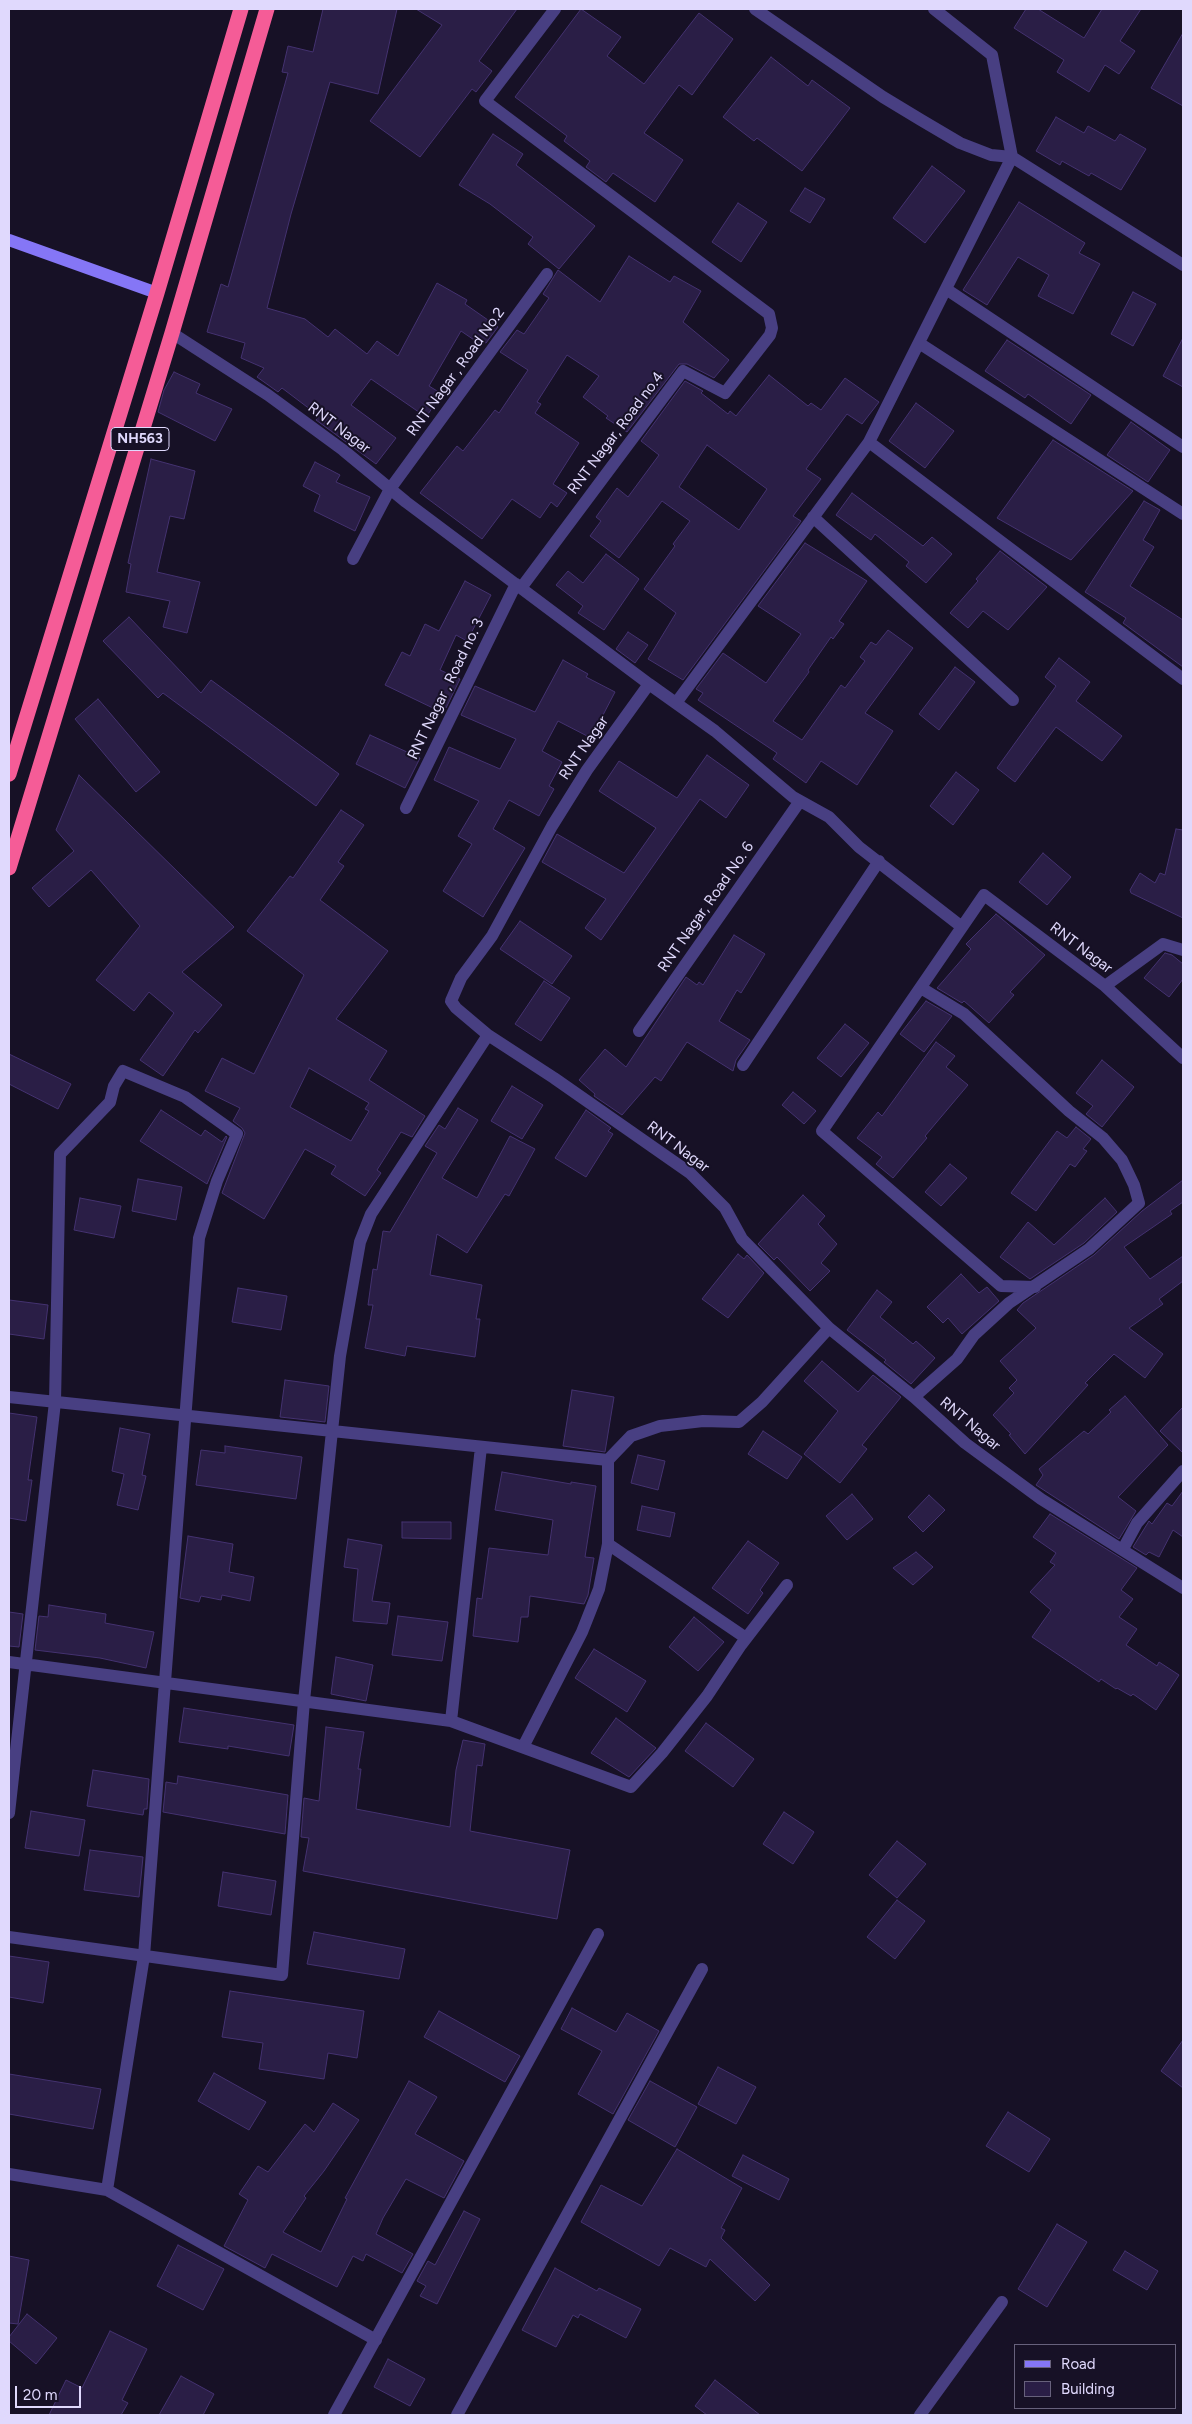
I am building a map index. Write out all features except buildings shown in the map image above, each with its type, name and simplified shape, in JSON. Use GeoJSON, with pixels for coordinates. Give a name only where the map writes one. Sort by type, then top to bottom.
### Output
{"type":"FeatureCollection","features":[{"type":"Feature","properties":{"kind":"highway","name":"NH563"},"geometry":{"type":"LineString","coordinates":[[9,774],[157,293],[241,9]]}},
{"type":"Feature","properties":{"kind":"highway","name":"NH563"},"geometry":{"type":"LineString","coordinates":[[9,868],[172,334],[267,9]]}},
{"type":"Feature","properties":{"kind":"street","name":"RNT Nagar, Road no.4"},"geometry":{"type":"LineString","coordinates":[[519,586],[683,370],[725,392],[770,335],[772,328],[769,314],[485,101],[555,9]]}},
{"type":"Feature","properties":{"kind":"street"},"geometry":{"type":"LineString","coordinates":[[755,9],[883,98],[960,143],[991,155],[1012,157],[1183,265]]}},
{"type":"Feature","properties":{"kind":"street"},"geometry":{"type":"LineString","coordinates":[[676,703],[869,442],[1012,157],[992,55],[934,9]]}},
{"type":"Feature","properties":{"kind":"street"},"geometry":{"type":"LineString","coordinates":[[9,240],[157,293]]}},
{"type":"Feature","properties":{"kind":"street","name":"RNT Nagar , Road No.2"},"geometry":{"type":"LineString","coordinates":[[353,559],[390,489],[547,274]]}},
{"type":"Feature","properties":{"kind":"street"},"geometry":{"type":"LineString","coordinates":[[946,289],[1183,447]]}},
{"type":"Feature","properties":{"kind":"street","name":"RNT Nagar"},"geometry":{"type":"LineString","coordinates":[[172,334],[268,395],[343,450],[390,489],[649,684],[715,731],[800,801],[829,817],[859,847],[962,927]]}},
{"type":"Feature","properties":{"kind":"street"},"geometry":{"type":"LineString","coordinates":[[918,343],[1183,514]]}},
{"type":"Feature","properties":{"kind":"street"},"geometry":{"type":"LineString","coordinates":[[869,442],[1183,678]]}},
{"type":"Feature","properties":{"kind":"street"},"geometry":{"type":"LineString","coordinates":[[814,517],[1013,700]]}},
{"type":"Feature","properties":{"kind":"street","name":"RNT Nagar , Road no. 3"},"geometry":{"type":"LineString","coordinates":[[406,808],[519,586]]}},
{"type":"Feature","properties":{"kind":"street","name":"RNT Nagar"},"geometry":{"type":"LineString","coordinates":[[649,684],[587,770],[552,826],[492,936],[453,992],[451,1000],[456,1008],[488,1035],[554,1078],[690,1173],[725,1208],[742,1239],[829,1328],[914,1397],[964,1443],[1041,1499],[1183,1588]]}},
{"type":"Feature","properties":{"kind":"street","name":"RNT Nagar, Road No. 6"},"geometry":{"type":"LineString","coordinates":[[639,1031],[800,801]]}},
{"type":"Feature","properties":{"kind":"street"},"geometry":{"type":"LineString","coordinates":[[742,1065],[879,861]]}},
{"type":"Feature","properties":{"kind":"street","name":"RNT Nagar"},"geometry":{"type":"LineString","coordinates":[[1035,1287],[1002,1286],[822,1131],[984,895],[1105,986],[1183,1058]]}},
{"type":"Feature","properties":{"kind":"street"},"geometry":{"type":"LineString","coordinates":[[1105,986],[1163,944],[1183,950]]}},
{"type":"Feature","properties":{"kind":"street"},"geometry":{"type":"LineString","coordinates":[[914,1397],[957,1359],[974,1335],[1009,1303],[1035,1287],[1062,1265],[1089,1248],[1139,1203],[1134,1184],[1122,1160],[1103,1138],[1069,1111],[964,1014],[921,988]]}},
{"type":"Feature","properties":{"kind":"street"},"geometry":{"type":"LineString","coordinates":[[9,1938],[282,1975],[304,1701],[332,1431],[349,1292],[360,1242],[371,1214],[488,1035]]}},
{"type":"Feature","properties":{"kind":"street"},"geometry":{"type":"LineString","coordinates":[[9,1813],[55,1402],[60,1154],[110,1102],[114,1086],[123,1070],[185,1098],[237,1134],[217,1181],[199,1238],[144,1956],[107,2190]]}},
{"type":"Feature","properties":{"kind":"street"},"geometry":{"type":"LineString","coordinates":[[523,1747],[582,1632],[599,1590],[608,1544],[608,1460],[631,1436],[660,1426],[703,1421],[739,1422],[762,1402],[829,1328]]}},
{"type":"Feature","properties":{"kind":"street"},"geometry":{"type":"LineString","coordinates":[[9,1397],[608,1460]]}},
{"type":"Feature","properties":{"kind":"street"},"geometry":{"type":"LineString","coordinates":[[451,1720],[481,1446]]}},
{"type":"Feature","properties":{"kind":"street"},"geometry":{"type":"LineString","coordinates":[[1123,1549],[1137,1523],[1183,1471]]}},
{"type":"Feature","properties":{"kind":"street"},"geometry":{"type":"LineString","coordinates":[[608,1544],[746,1638]]}},
{"type":"Feature","properties":{"kind":"street"},"geometry":{"type":"LineString","coordinates":[[9,1662],[451,1720],[631,1787],[662,1753],[707,1696],[746,1638],[787,1585]]}},
{"type":"Feature","properties":{"kind":"street"},"geometry":{"type":"LineString","coordinates":[[334,2415],[598,1934]]}},
{"type":"Feature","properties":{"kind":"street"},"geometry":{"type":"LineString","coordinates":[[457,2415],[702,1969]]}},
{"type":"Feature","properties":{"kind":"street"},"geometry":{"type":"LineString","coordinates":[[9,2174],[107,2190],[376,2340]]}},
{"type":"Feature","properties":{"kind":"street"},"geometry":{"type":"LineString","coordinates":[[920,2415],[1002,2302]]}}]}
